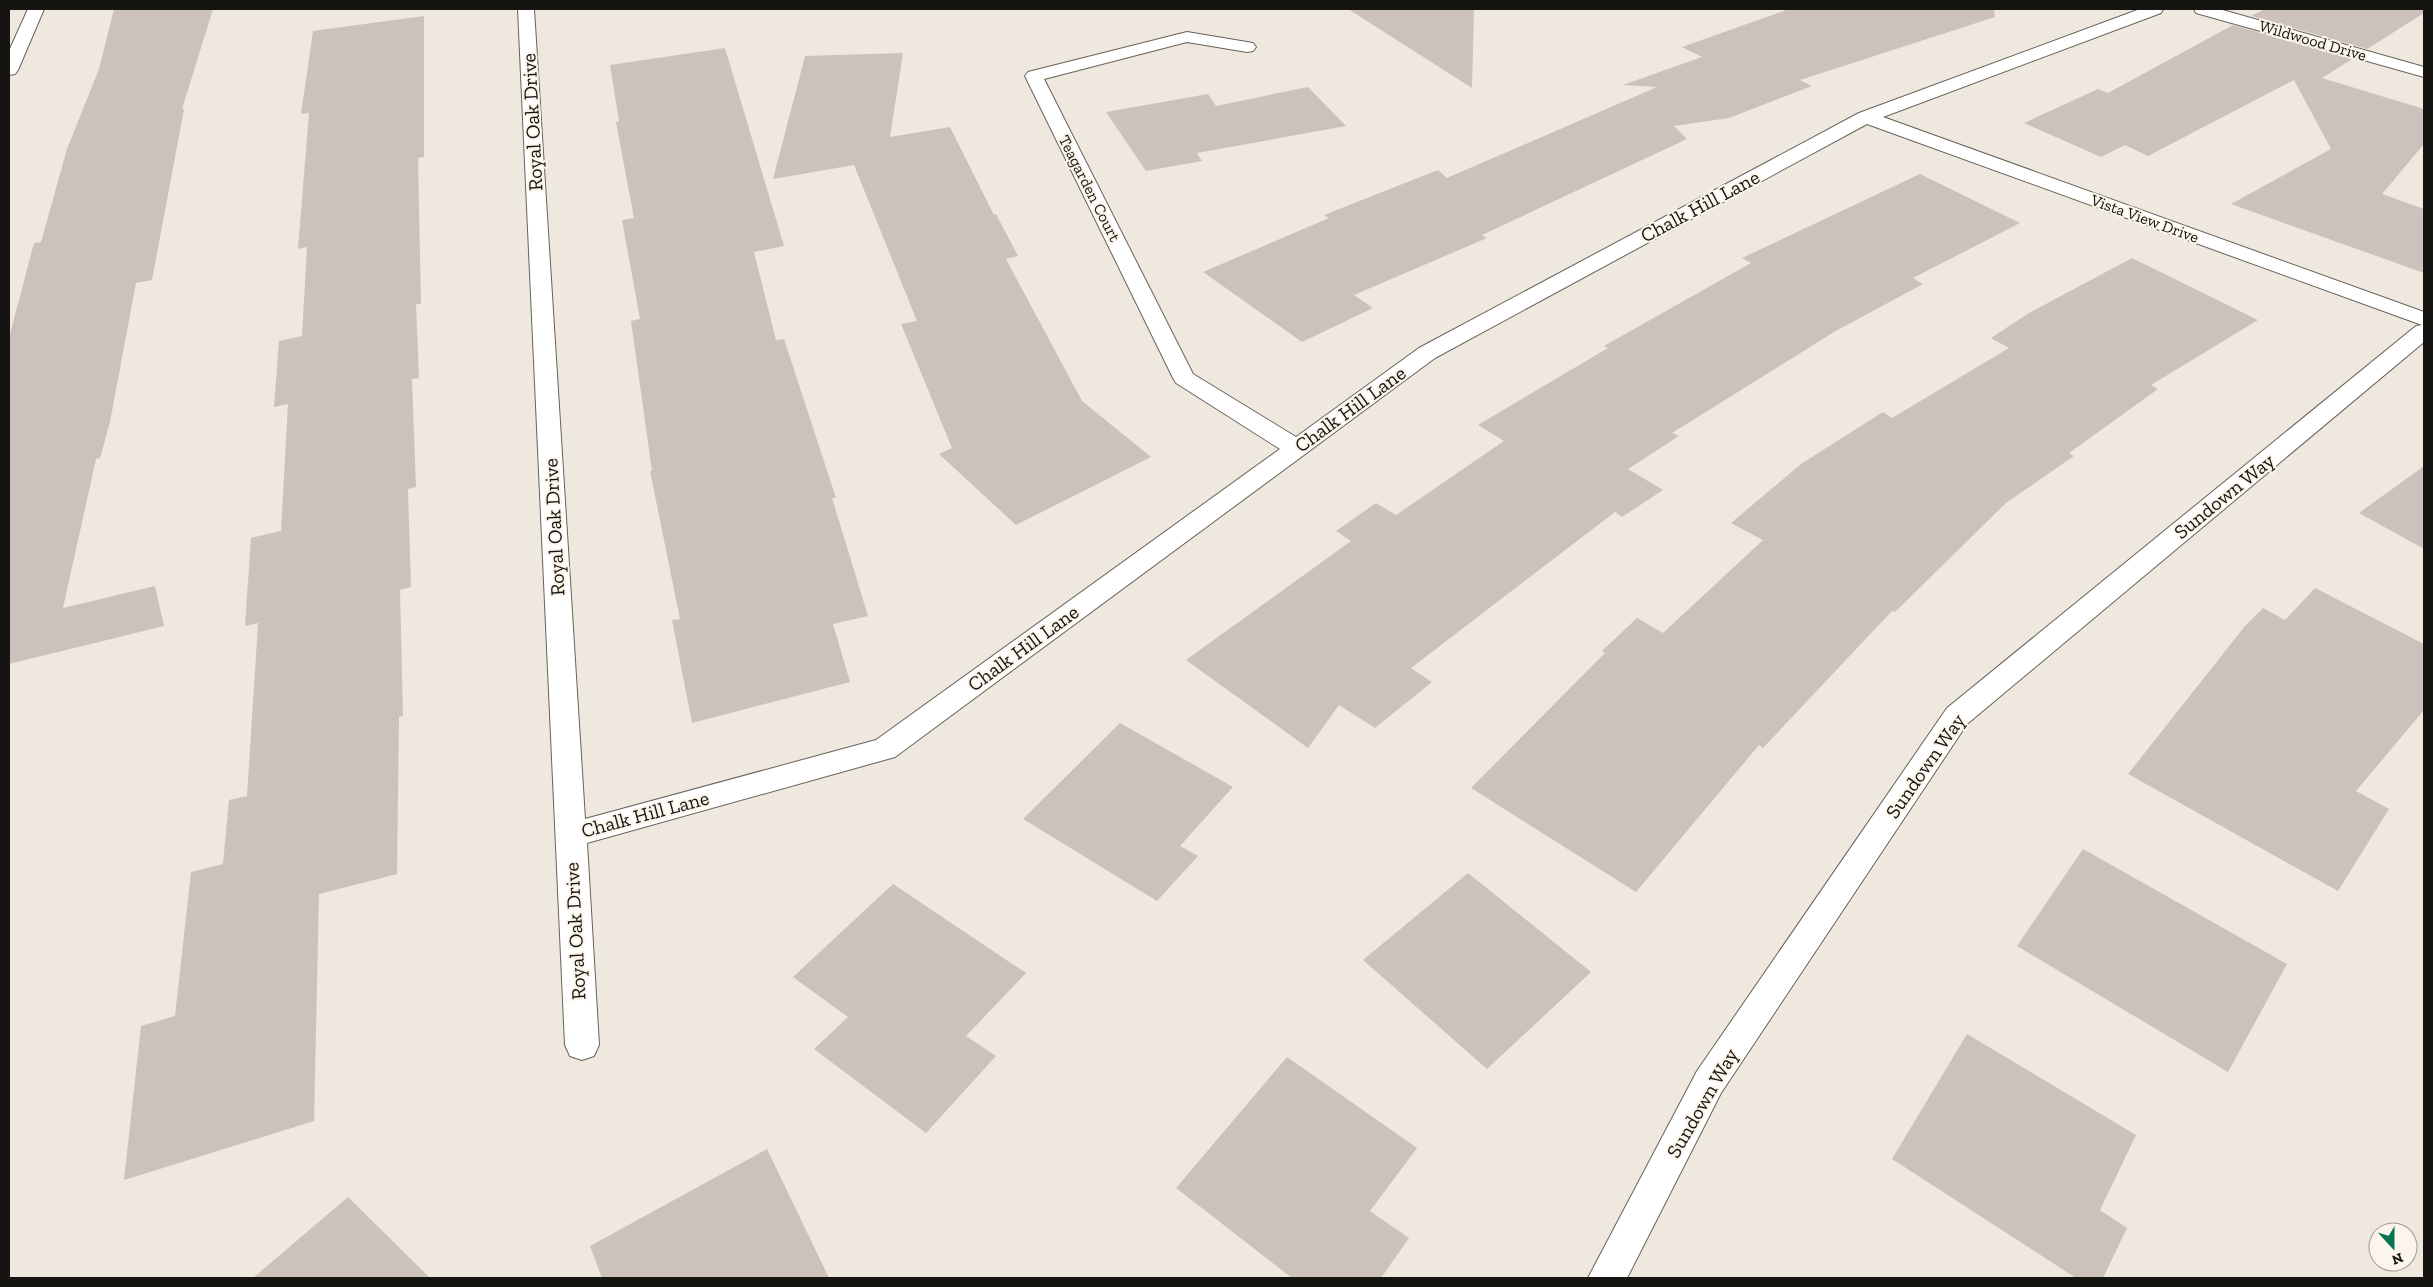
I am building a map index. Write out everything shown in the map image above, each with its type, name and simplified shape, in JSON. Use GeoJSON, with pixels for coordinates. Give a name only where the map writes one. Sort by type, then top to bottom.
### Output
{"type":"FeatureCollection","features":[{"type":"Feature","properties":{"kind":"street"},"geometry":{"type":"LineString","coordinates":[[9,70],[36,9]]}},
{"type":"Feature","properties":{"kind":"street","name":"Royal Oak Drive"},"geometry":{"type":"LineString","coordinates":[[526,9],[582,1045]]}},
{"type":"Feature","properties":{"kind":"street","name":"Chalk Hill Lane"},"geometry":{"type":"LineString","coordinates":[[570,835],[885,749],[1427,353],[1866,117],[2155,9]]}},
{"type":"Feature","properties":{"kind":"street","name":"Wildwood Drive"},"geometry":{"type":"LineString","coordinates":[[2202,9],[2424,72]]}},
{"type":"Feature","properties":{"kind":"street","name":"Teagarden Court"},"geometry":{"type":"LineString","coordinates":[[1247,47],[1188,37],[1034,76],[1184,378],[1296,448]]}},
{"type":"Feature","properties":{"kind":"street","name":"Vista View Drive"},"geometry":{"type":"LineString","coordinates":[[1866,117],[2424,319]]}},
{"type":"Feature","properties":{"kind":"street","name":"Sundown Way"},"geometry":{"type":"LineString","coordinates":[[1607,1278],[1709,1082],[1957,716],[2424,331]]}},
{"type":"Feature","properties":{"kind":"building"},"geometry":{"type":"Polygon","coordinates":[[[114,9],[213,9],[182,109],[184,109],[152,280],[136,283],[110,422],[100,458],[96,459],[63,608],[155,586],[164,626],[9,664],[9,338],[34,243],[41,242],[67,149],[99,69],[114,9]]]}},
{"type":"Feature","properties":{"kind":"building"},"geometry":{"type":"Polygon","coordinates":[[[1348,9],[1474,9],[1472,88],[1348,9]]]}},
{"type":"Feature","properties":{"kind":"building"},"geometry":{"type":"Polygon","coordinates":[[[1789,9],[1994,9],[1995,17],[1800,80],[1812,86],[1729,118],[1674,126],[1687,139],[1482,235],[1487,238],[1354,295],[1373,308],[1302,342],[1203,272],[1329,218],[1324,215],[1438,170],[1447,178],[1657,87],[1623,85],[1702,57],[1682,47],[1789,9]]]}},
{"type":"Feature","properties":{"kind":"building"},"geometry":{"type":"Polygon","coordinates":[[[2265,9],[2424,9],[2424,13],[2367,49],[2251,16],[2265,9]]]}},
{"type":"Feature","properties":{"kind":"building"},"geometry":{"type":"Polygon","coordinates":[[[424,16],[424,157],[418,158],[421,304],[416,304],[419,378],[412,379],[416,487],[408,489],[411,587],[400,590],[403,716],[399,717],[397,874],[319,894],[314,1121],[124,1180],[141,1026],[175,1016],[191,872],[223,864],[229,800],[247,796],[258,623],[245,626],[251,538],[281,531],[288,404],[274,407],[279,341],[302,336],[307,247],[298,249],[309,113],[301,114],[313,31],[424,16]]]}},
{"type":"Feature","properties":{"kind":"building"},"geometry":{"type":"Polygon","coordinates":[[[2233,25],[2352,59],[2322,78],[2424,109],[2424,144],[2382,194],[2424,209],[2424,273],[2231,204],[2331,149],[2294,80],[2148,156],[2125,145],[2101,157],[2024,123],[2098,89],[2108,93],[2233,25]]]}},
{"type":"Feature","properties":{"kind":"building"},"geometry":{"type":"Polygon","coordinates":[[[725,48],[784,246],[754,252],[776,340],[784,339],[836,498],[832,498],[868,616],[833,624],[850,682],[692,723],[672,620],[680,619],[650,471],[652,471],[631,321],[640,319],[622,220],[634,218],[616,122],[619,121],[610,65],[725,48]]]}},
{"type":"Feature","properties":{"kind":"building"},"geometry":{"type":"Polygon","coordinates":[[[903,53],[890,137],[950,127],[994,215],[996,214],[1018,256],[1006,259],[1082,401],[1151,457],[1016,525],[939,454],[952,448],[901,324],[917,321],[854,165],[773,179],[805,56],[903,53]]]}},
{"type":"Feature","properties":{"kind":"building"},"geometry":{"type":"Polygon","coordinates":[[[1308,87],[1346,126],[1197,153],[1202,161],[1146,171],[1106,112],[1208,94],[1216,106],[1308,87]]]}},
{"type":"Feature","properties":{"kind":"building"},"geometry":{"type":"Polygon","coordinates":[[[1920,174],[2020,223],[1913,278],[1923,284],[1834,332],[1672,433],[1679,436],[1628,469],[1663,490],[1622,517],[1615,512],[1411,668],[1432,682],[1375,728],[1339,705],[1308,748],[1186,660],[1351,541],[1336,531],[1376,503],[1396,515],[1504,441],[1478,425],[1608,348],[1604,346],[1751,263],[1742,258],[1920,174]]]}},
{"type":"Feature","properties":{"kind":"building"},"geometry":{"type":"Polygon","coordinates":[[[2132,258],[2258,320],[2151,385],[2158,389],[2069,453],[2074,456],[2006,503],[1895,612],[1892,611],[1763,748],[1759,745],[1636,892],[1471,788],[1605,653],[1602,651],[1637,618],[1663,633],[1763,540],[1731,523],[1801,464],[1883,412],[1892,418],[2009,348],[1991,338],[2029,313],[2132,258]]]}},
{"type":"Feature","properties":{"kind":"building"},"geometry":{"type":"Polygon","coordinates":[[[2424,466],[2424,549],[2359,513],[2424,466]]]}},
{"type":"Feature","properties":{"kind":"building"},"geometry":{"type":"Polygon","coordinates":[[[2315,588],[2424,644],[2424,710],[2356,791],[2389,809],[2338,891],[2128,774],[2245,626],[2263,608],[2285,620],[2315,588]]]}},
{"type":"Feature","properties":{"kind":"building"},"geometry":{"type":"Polygon","coordinates":[[[1120,723],[1233,787],[1180,846],[1198,856],[1157,901],[1023,819],[1120,723]]]}},
{"type":"Feature","properties":{"kind":"building"},"geometry":{"type":"Polygon","coordinates":[[[2083,849],[2287,964],[2228,1072],[2017,946],[2083,849]]]}},
{"type":"Feature","properties":{"kind":"building"},"geometry":{"type":"Polygon","coordinates":[[[1468,873],[1591,972],[1487,1069],[1363,960],[1468,873]]]}},
{"type":"Feature","properties":{"kind":"building"},"geometry":{"type":"Polygon","coordinates":[[[893,884],[1026,973],[966,1036],[996,1056],[926,1133],[814,1049],[848,1017],[793,977],[893,884]]]}},
{"type":"Feature","properties":{"kind":"building"},"geometry":{"type":"Polygon","coordinates":[[[1967,1034],[2136,1135],[2100,1210],[2127,1228],[2103,1278],[2076,1278],[1892,1159],[1967,1034]]]}},
{"type":"Feature","properties":{"kind":"building"},"geometry":{"type":"Polygon","coordinates":[[[1287,1057],[1417,1148],[1370,1211],[1409,1238],[1381,1278],[1292,1278],[1176,1188],[1287,1057]]]}},
{"type":"Feature","properties":{"kind":"building"},"geometry":{"type":"Polygon","coordinates":[[[767,1149],[829,1278],[602,1278],[590,1246],[767,1149]]]}},
{"type":"Feature","properties":{"kind":"building"},"geometry":{"type":"Polygon","coordinates":[[[348,1197],[430,1278],[253,1278],[348,1197]]]}}]}
